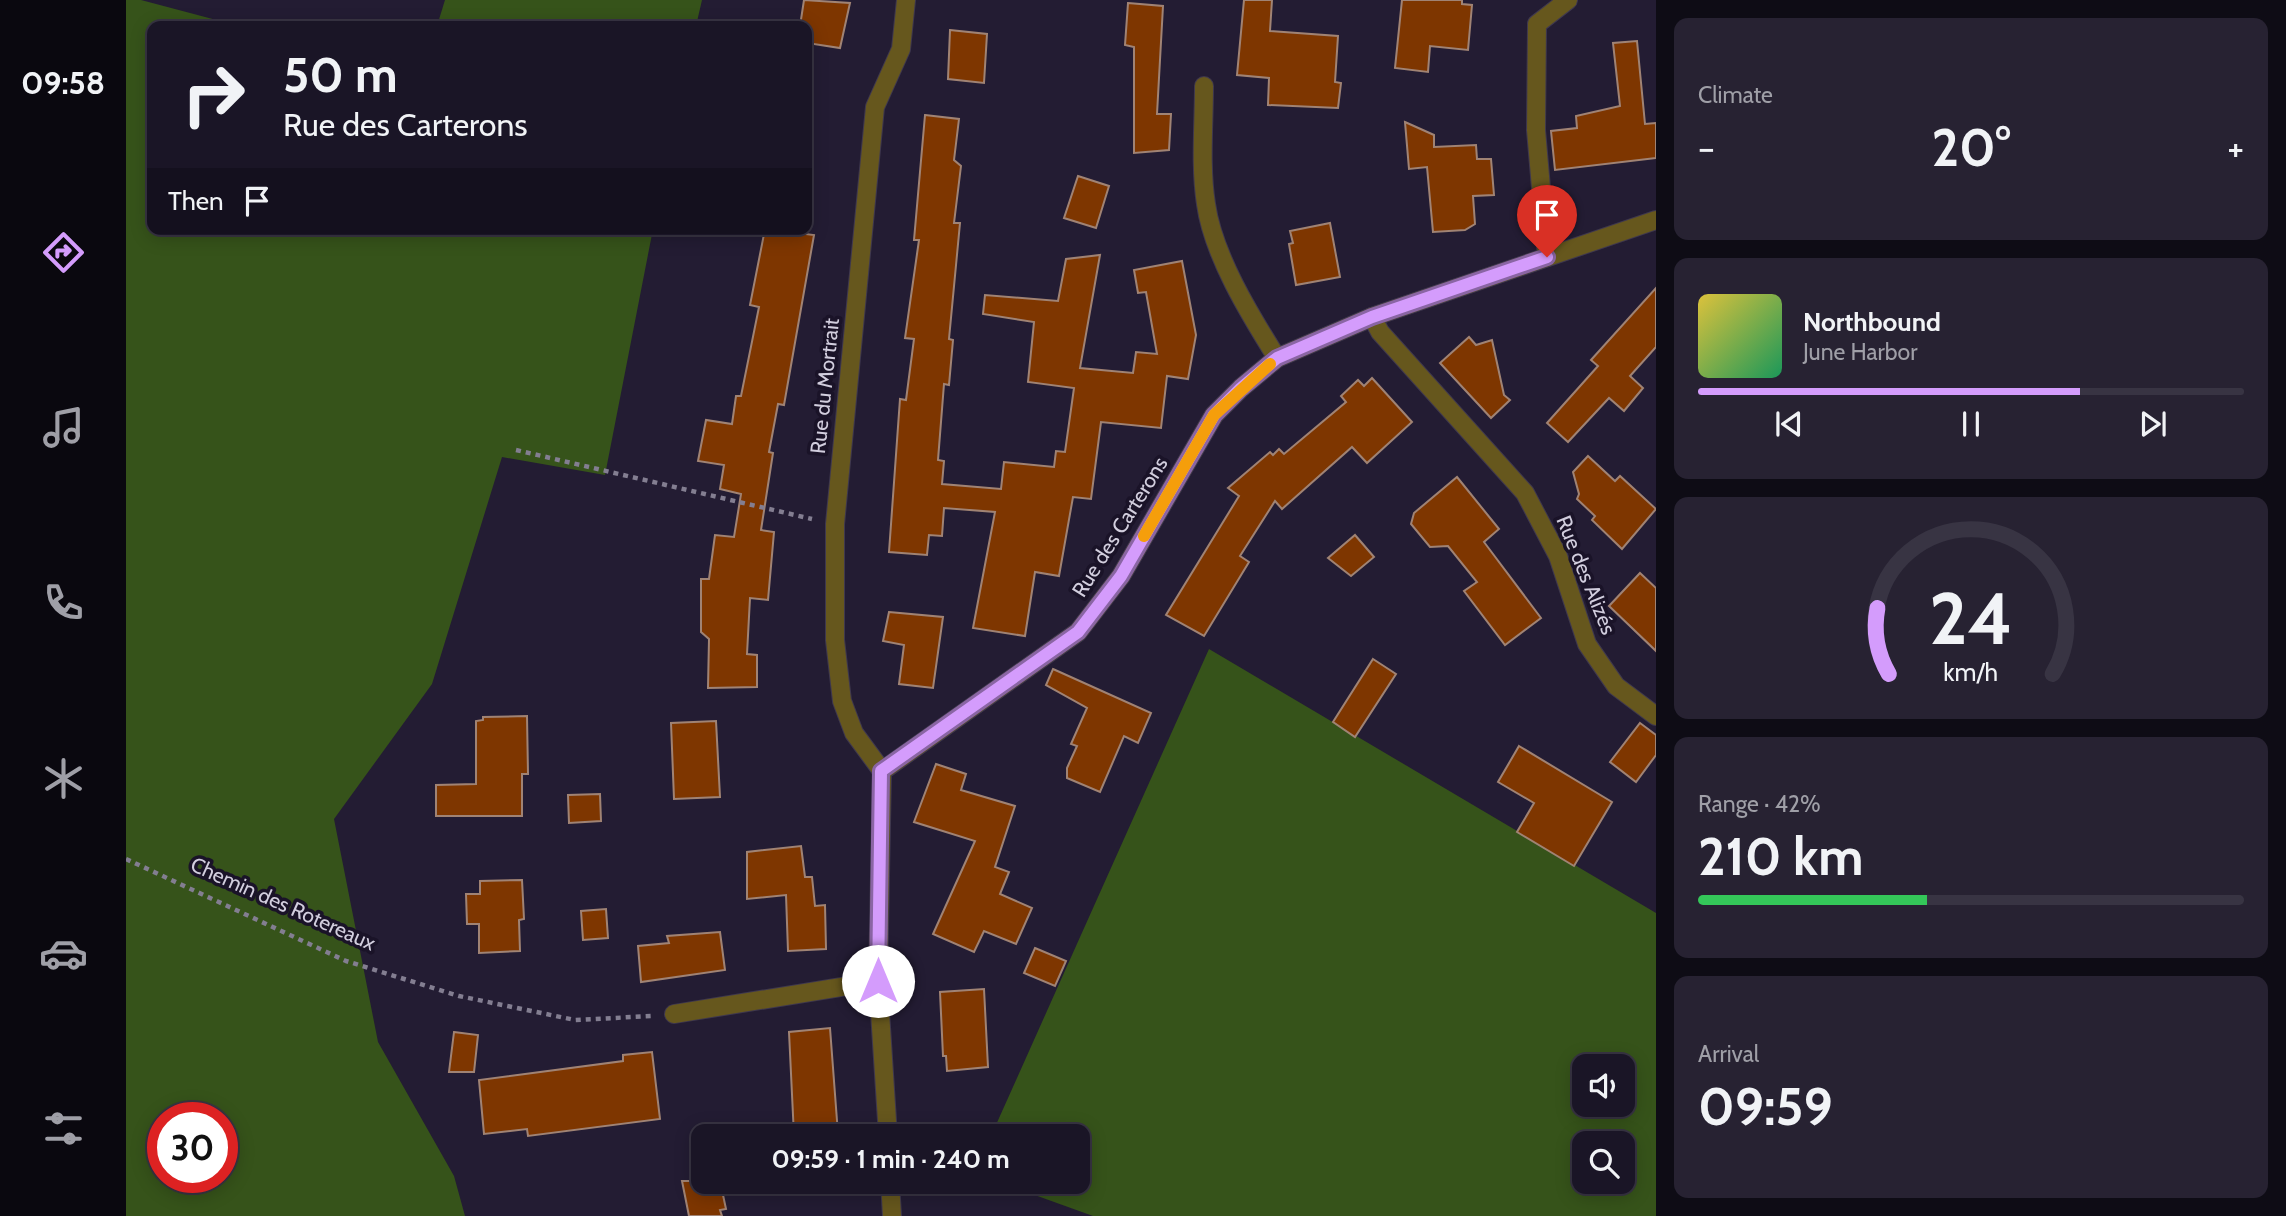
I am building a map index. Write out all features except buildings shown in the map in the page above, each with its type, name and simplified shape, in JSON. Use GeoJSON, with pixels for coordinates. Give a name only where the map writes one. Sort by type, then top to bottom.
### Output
{"type":"FeatureCollection","features":[{"type":"Feature","properties":{"kind":"street","name":"Rue du Mortrait"},"geometry":{"type":"LineString","coordinates":[[881,771],[854,733],[842,701],[835,640],[835,524],[875,107],[901,49],[906,0]]}},
{"type":"Feature","properties":{"kind":"street"},"geometry":{"type":"LineString","coordinates":[[1547,257],[1536,130],[1537,24],[1568,0]]}},
{"type":"Feature","properties":{"kind":"street"},"geometry":{"type":"LineString","coordinates":[[1204,86],[1205,202],[1212,233],[1255,323],[1277,358]]}},
{"type":"Feature","properties":{"kind":"street","name":"Rue des Carterons"},"geometry":{"type":"LineString","coordinates":[[881,771],[1078,632],[1121,576],[1214,415],[1277,358],[1372,317],[1656,220]]}},
{"type":"Feature","properties":{"kind":"street","name":"Rue des Alizés"},"geometry":{"type":"LineString","coordinates":[[1372,317],[1380,332],[1459,423],[1525,493],[1558,556],[1587,644],[1616,686],[1656,716]]}},
{"type":"Feature","properties":{"kind":"street"},"geometry":{"type":"LineString","coordinates":[[881,771],[878,981],[887,1124]]}},
{"type":"Feature","properties":{"kind":"street"},"geometry":{"type":"LineString","coordinates":[[674,1014],[878,981]]}},
{"type":"Feature","properties":{"kind":"street"},"geometry":{"type":"LineString","coordinates":[[891,1194],[892,1216]]}},
{"type":"Feature","properties":{"kind":"path"},"geometry":{"type":"LineString","coordinates":[[516,450],[835,524]]}},
{"type":"Feature","properties":{"kind":"path","name":"Chemin des Rotereaux"},"geometry":{"type":"LineString","coordinates":[[126,859],[346,961],[459,996],[575,1020],[674,1014]]}},
{"type":"Feature","properties":{"kind":"green space"},"geometry":{"type":"Polygon","coordinates":[[[126,0],[141,0],[220,21],[147,21],[147,235],[652,235],[605,475],[502,457],[432,684],[334,819],[378,1042],[454,1176],[465,1216],[126,1216],[126,0]]]}},
{"type":"Feature","properties":{"kind":"green space"},"geometry":{"type":"Polygon","coordinates":[[[445,0],[702,0],[697,21],[439,21],[445,0]]]}},
{"type":"Feature","properties":{"kind":"green space"},"geometry":{"type":"Polygon","coordinates":[[[1209,649],[1656,913],[1656,1216],[1093,1216],[1032,1194],[1090,1194],[1090,1124],[996,1124],[1209,649]]]}},
{"type":"Feature","properties":{"kind":"slow traffic"},"geometry":{"type":"LineString","coordinates":[[1144,536],[1214,415],[1270,364]]}},
{"type":"Feature","properties":{"kind":"route"},"geometry":{"type":"LineString","coordinates":[[878,981],[877,898],[881,771],[1078,632],[1121,576],[1214,415],[1277,358],[1372,317],[1547,257]]}}]}
